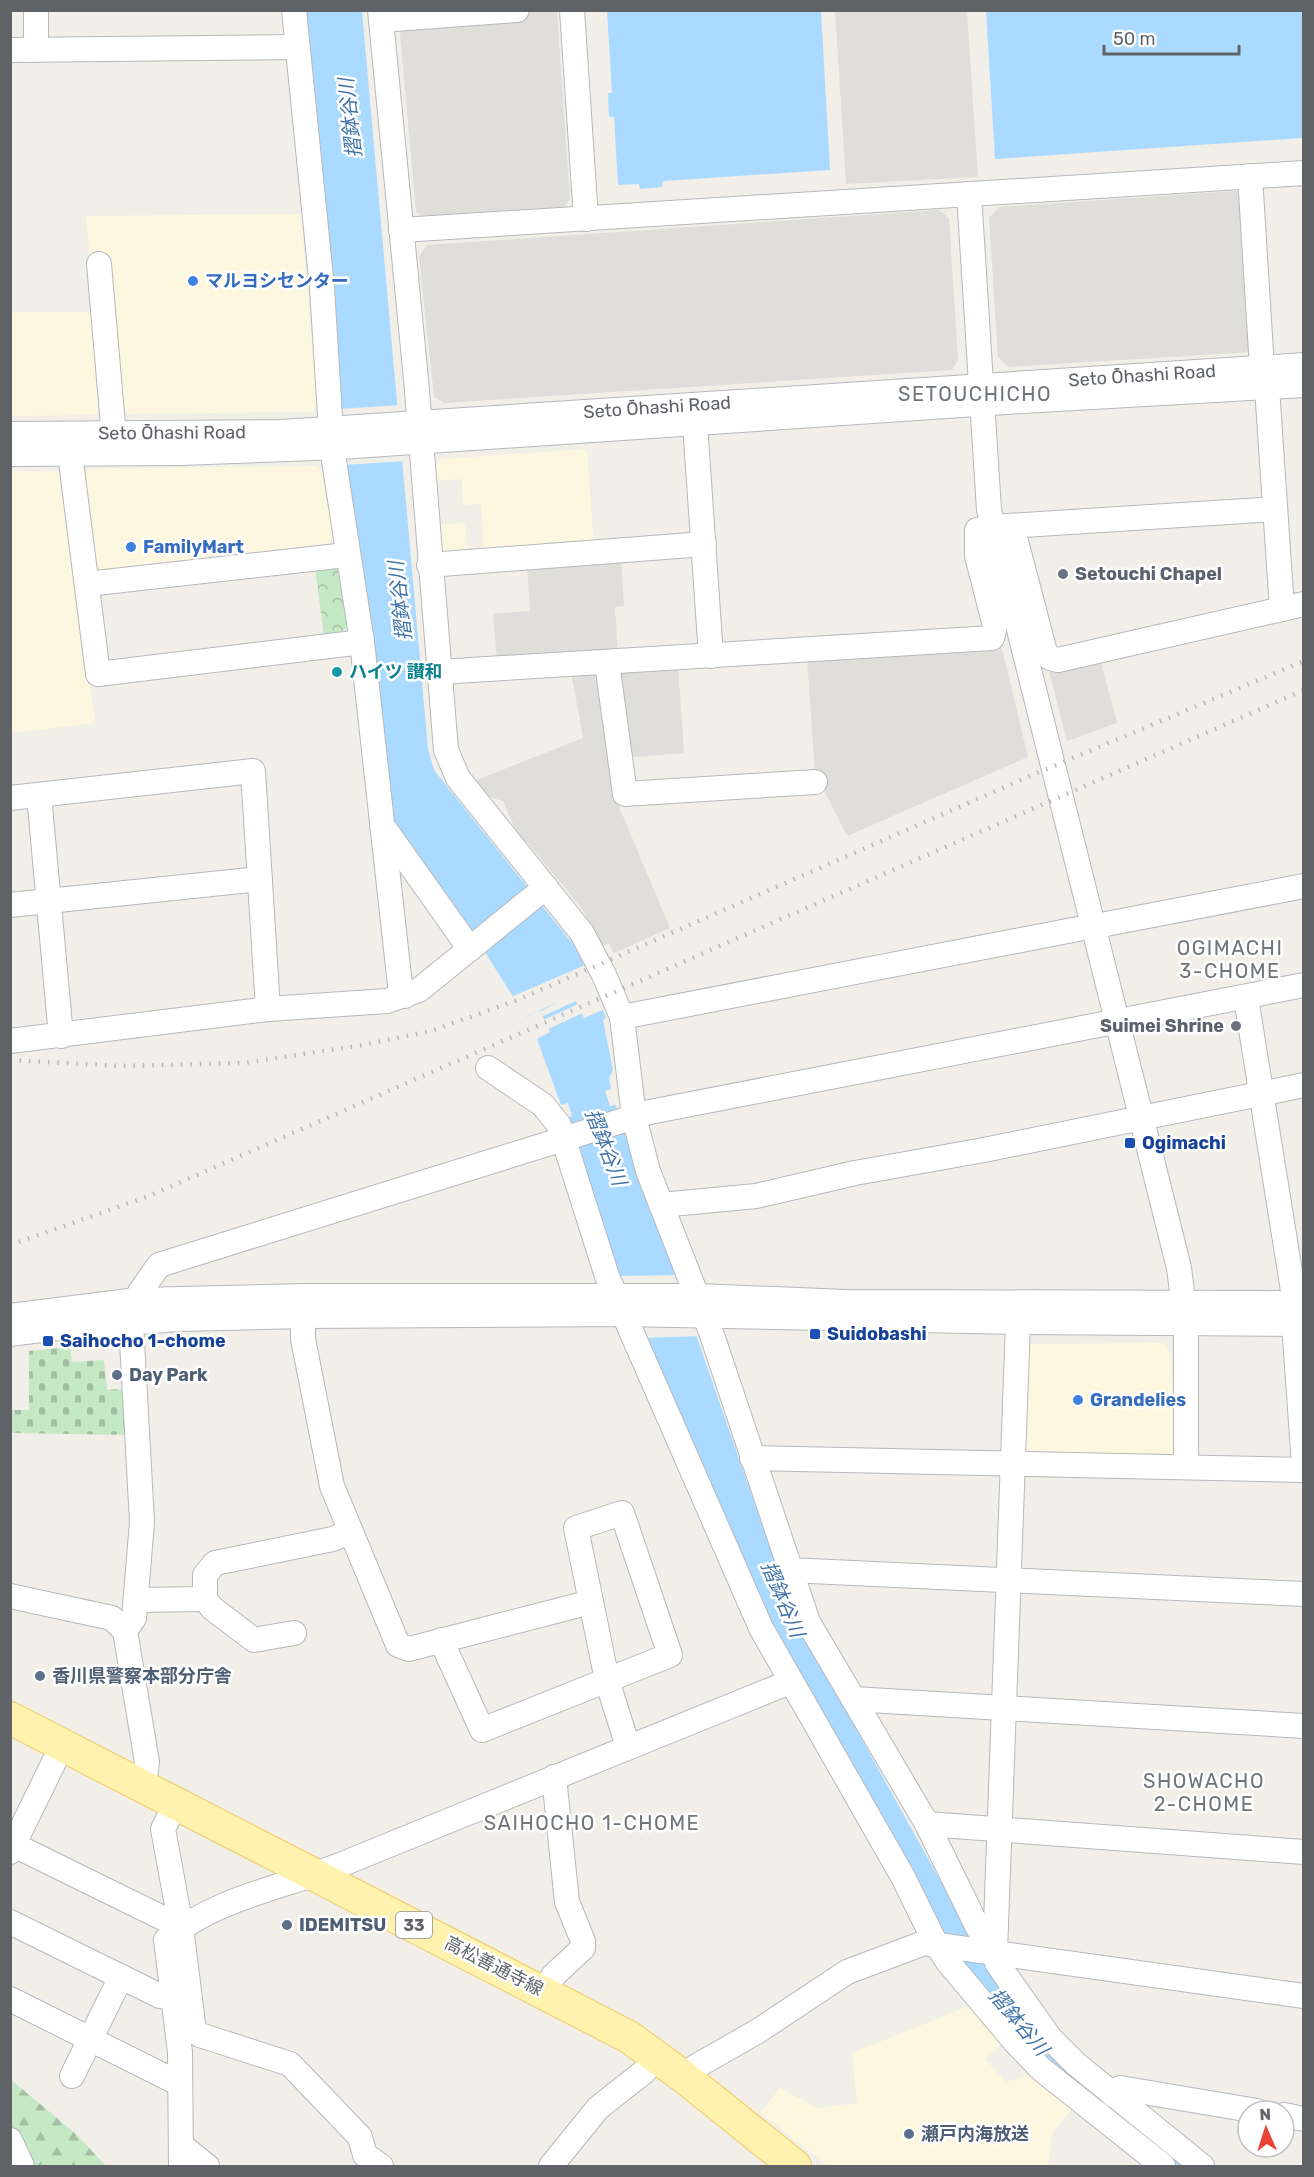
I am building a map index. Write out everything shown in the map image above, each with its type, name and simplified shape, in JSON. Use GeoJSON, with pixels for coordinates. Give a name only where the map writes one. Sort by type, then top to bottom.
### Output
{"type":"FeatureCollection","features":[{"type":"Feature","properties":{"kind":"main road","name":"高松善通寺線"},"geometry":{"type":"LineString","coordinates":[[10,1718],[144,1786],[303,1878],[570,2024],[645,2072],[767,2166]]}},
{"type":"Feature","properties":{"kind":"main road","name":"高松善通寺線"},"geometry":{"type":"LineString","coordinates":[[10,1739],[168,1819],[303,1878],[544,1992],[629,2037],[684,2077],[795,2166]]}},
{"type":"Feature","properties":{"kind":"street"},"geometry":{"type":"LineString","coordinates":[[36,10],[36,50]]}},
{"type":"Feature","properties":{"kind":"street"},"geometry":{"type":"LineString","coordinates":[[294,10],[346,555],[362,642],[400,985],[405,996]]}},
{"type":"Feature","properties":{"kind":"street"},"geometry":{"type":"LineString","coordinates":[[516,10],[381,15],[401,230],[413,432],[450,764],[541,892],[582,933],[622,1017],[627,1118],[752,1458],[808,1622],[927,1824],[988,1951],[1050,2038],[1076,2064],[1202,2166]]}},
{"type":"Feature","properties":{"kind":"street"},"geometry":{"type":"LineString","coordinates":[[572,10],[586,219]]}},
{"type":"Feature","properties":{"kind":"street"},"geometry":{"type":"LineString","coordinates":[[10,50],[297,47]]}},
{"type":"Feature","properties":{"kind":"street"},"geometry":{"type":"LineString","coordinates":[[401,230],[1304,173]]}},
{"type":"Feature","properties":{"kind":"street"},"geometry":{"type":"LineString","coordinates":[[969,194],[989,510],[1002,526],[1045,652],[1050,658],[1058,660],[1293,606],[1275,508],[1250,176]]}},
{"type":"Feature","properties":{"kind":"street"},"geometry":{"type":"LineString","coordinates":[[99,264],[114,442]]}},
{"type":"Feature","properties":{"kind":"street","name":"Seto Ōhashi Road"},"geometry":{"type":"LineString","coordinates":[[1264,378],[1304,365]]}},
{"type":"Feature","properties":{"kind":"street","name":"Seto Ōhashi Road"},"geometry":{"type":"LineString","coordinates":[[413,432],[695,424],[982,395],[1264,378],[1304,385]]}},
{"type":"Feature","properties":{"kind":"street","name":"Seto Ōhashi Road"},"geometry":{"type":"LineString","coordinates":[[10,434],[114,442],[270,432],[336,437],[940,390],[982,395]]}},
{"type":"Feature","properties":{"kind":"street"},"geometry":{"type":"LineString","coordinates":[[695,424],[711,656]]}},
{"type":"Feature","properties":{"kind":"street","name":"Seto Ōhashi Road"},"geometry":{"type":"LineString","coordinates":[[10,454],[70,453],[114,442]]}},
{"type":"Feature","properties":{"kind":"street"},"geometry":{"type":"LineString","coordinates":[[70,453],[98,674],[362,642]]}},
{"type":"Feature","properties":{"kind":"street"},"geometry":{"type":"LineString","coordinates":[[439,672],[992,638],[995,627],[975,537],[977,530],[1002,526],[1275,508]]}},
{"type":"Feature","properties":{"kind":"street"},"geometry":{"type":"LineString","coordinates":[[1002,526],[1116,1022],[1179,1268],[1185,1313],[1186,1467]]}},
{"type":"Feature","properties":{"kind":"street"},"geometry":{"type":"LineString","coordinates":[[429,565],[704,544]]}},
{"type":"Feature","properties":{"kind":"street"},"geometry":{"type":"LineString","coordinates":[[87,584],[346,555]]}},
{"type":"Feature","properties":{"kind":"street"},"geometry":{"type":"LineString","coordinates":[[607,663],[625,794],[815,782]]}},
{"type":"Feature","properties":{"kind":"street"},"geometry":{"type":"LineString","coordinates":[[10,798],[253,771],[268,1009]]}},
{"type":"Feature","properties":{"kind":"street"},"geometry":{"type":"LineString","coordinates":[[39,795],[61,1036]]}},
{"type":"Feature","properties":{"kind":"street"},"geometry":{"type":"LineString","coordinates":[[381,823],[473,947]]}},
{"type":"Feature","properties":{"kind":"street"},"geometry":{"type":"LineString","coordinates":[[10,905],[260,879]]}},
{"type":"Feature","properties":{"kind":"street"},"geometry":{"type":"LineString","coordinates":[[1106,924],[1304,886]]}},
{"type":"Feature","properties":{"kind":"street"},"geometry":{"type":"LineString","coordinates":[[10,1041],[268,1009],[387,1001],[405,996],[419,990],[541,892]]}},
{"type":"Feature","properties":{"kind":"street"},"geometry":{"type":"LineString","coordinates":[[622,1017],[1078,929]]}},
{"type":"Feature","properties":{"kind":"street"},"geometry":{"type":"LineString","coordinates":[[125,1631],[134,1618],[142,1522],[134,1311],[159,1265],[627,1118],[1304,985]]}},
{"type":"Feature","properties":{"kind":"street"},"geometry":{"type":"LineString","coordinates":[[1246,998],[1299,1313],[1304,1465]]}},
{"type":"Feature","properties":{"kind":"street"},"geometry":{"type":"LineString","coordinates":[[488,1068],[543,1105],[566,1136],[607,1276],[625,1306],[761,1628],[790,1683],[903,1877],[948,1962],[1016,2043],[1041,2069],[1163,2166]]}},
{"type":"Feature","properties":{"kind":"street"},"geometry":{"type":"LineString","coordinates":[[659,1200],[756,1196],[855,1173],[984,1150],[1141,1116],[1304,1085]]}},
{"type":"Feature","properties":{"kind":"street"},"geometry":{"type":"LineString","coordinates":[[10,1316],[303,1306],[695,1306],[846,1302],[1185,1313],[1299,1313]]}},
{"type":"Feature","properties":{"kind":"street"},"geometry":{"type":"LineString","coordinates":[[303,1306],[303,1339],[332,1486],[398,1645],[409,1649],[591,1602]]}},
{"type":"Feature","properties":{"kind":"street"},"geometry":{"type":"LineString","coordinates":[[695,1306],[1018,1322],[1155,1323],[1185,1313],[1232,1323],[1299,1313]]}},
{"type":"Feature","properties":{"kind":"street"},"geometry":{"type":"LineString","coordinates":[[10,1334],[134,1311]]}},
{"type":"Feature","properties":{"kind":"street"},"geometry":{"type":"LineString","coordinates":[[988,1951],[1001,1828],[1018,1322]]}},
{"type":"Feature","properties":{"kind":"street"},"geometry":{"type":"LineString","coordinates":[[752,1458],[1304,1470]]}},
{"type":"Feature","properties":{"kind":"street"},"geometry":{"type":"LineString","coordinates":[[441,1640],[482,1730],[607,1680],[670,1655],[622,1514],[576,1527],[607,1680],[628,1747]]}},
{"type":"Feature","properties":{"kind":"street"},"geometry":{"type":"LineString","coordinates":[[294,1633],[254,1640],[212,1608],[206,1599],[205,1575],[215,1563],[333,1539],[350,1531]]}},
{"type":"Feature","properties":{"kind":"street"},"geometry":{"type":"LineString","coordinates":[[789,1570],[1304,1594]]}},
{"type":"Feature","properties":{"kind":"street"},"geometry":{"type":"LineString","coordinates":[[10,1596],[112,1618],[125,1631],[147,1762],[144,1786]]}},
{"type":"Feature","properties":{"kind":"street"},"geometry":{"type":"LineString","coordinates":[[136,1600],[206,1599]]}},
{"type":"Feature","properties":{"kind":"street"},"geometry":{"type":"LineString","coordinates":[[207,2166],[181,2156],[180,2052],[166,1940],[181,1928],[226,1904],[303,1878],[790,1683]]}},
{"type":"Feature","properties":{"kind":"street"},"geometry":{"type":"LineString","coordinates":[[853,1699],[1304,1726]]}},
{"type":"Feature","properties":{"kind":"street"},"geometry":{"type":"LineString","coordinates":[[54,1762],[12,1848],[181,1928]]}},
{"type":"Feature","properties":{"kind":"street"},"geometry":{"type":"LineString","coordinates":[[544,1992],[553,1976],[583,1948],[583,1941],[567,1902],[554,1777]]}},
{"type":"Feature","properties":{"kind":"street"},"geometry":{"type":"LineString","coordinates":[[168,1819],[163,1829],[181,1928],[194,2031],[200,2035],[290,2064],[360,2136],[365,2155],[381,2166]]}},
{"type":"Feature","properties":{"kind":"street"},"geometry":{"type":"LineString","coordinates":[[927,1824],[1304,1852]]}},
{"type":"Feature","properties":{"kind":"street"},"geometry":{"type":"LineString","coordinates":[[10,1922],[160,1996],[172,1998]]}},
{"type":"Feature","properties":{"kind":"street"},"geometry":{"type":"LineString","coordinates":[[684,2077],[695,2067],[758,2031],[847,1972],[924,1942],[1304,1996]]}},
{"type":"Feature","properties":{"kind":"street"},"geometry":{"type":"LineString","coordinates":[[72,2076],[121,1977]]}},
{"type":"Feature","properties":{"kind":"street"},"geometry":{"type":"LineString","coordinates":[[10,1999],[180,2085]]}},
{"type":"Feature","properties":{"kind":"street"},"geometry":{"type":"LineString","coordinates":[[551,2166],[598,2108],[645,2072]]}},
{"type":"Feature","properties":{"kind":"street"},"geometry":{"type":"LineString","coordinates":[[1113,2095],[1120,2088],[1236,2107]]}},
{"type":"Feature","properties":{"kind":"street"},"geometry":{"type":"LineString","coordinates":[[10,2140],[22,2166]]}},
{"type":"Feature","properties":{"kind":"shaded area"},"geometry":{"type":"Polygon","coordinates":[[[398,11],[557,11],[570,199],[564,207],[422,216],[416,212],[398,11]]]}},
{"type":"Feature","properties":{"kind":"shaded area"},"geometry":{"type":"Polygon","coordinates":[[[835,11],[967,11],[978,177],[846,184],[835,11]]]}},
{"type":"Feature","properties":{"kind":"shaded area"},"geometry":{"type":"Polygon","coordinates":[[[1236,191],[1243,198],[1253,352],[1009,367],[998,357],[989,218],[999,207],[1236,191]]]}},
{"type":"Feature","properties":{"kind":"shaded area"},"geometry":{"type":"Polygon","coordinates":[[[939,210],[949,218],[958,360],[952,370],[444,403],[434,397],[419,257],[427,245],[939,210]]]}},
{"type":"Feature","properties":{"kind":"shaded area"},"geometry":{"type":"Polygon","coordinates":[[[301,214],[317,404],[312,412],[119,414],[90,260],[86,216],[301,214]]]}},
{"type":"Feature","properties":{"kind":"shaded area"},"geometry":{"type":"Polygon","coordinates":[[[10,312],[94,312],[102,415],[11,416],[10,312]]]}},
{"type":"Feature","properties":{"kind":"shaded area"},"geometry":{"type":"Polygon","coordinates":[[[587,449],[594,546],[484,554],[481,504],[463,505],[462,479],[432,481],[432,469],[441,459],[587,449]]]}},
{"type":"Feature","properties":{"kind":"shaded area"},"geometry":{"type":"Polygon","coordinates":[[[316,466],[324,473],[333,538],[324,549],[105,576],[92,567],[81,479],[89,469],[316,466]]]}},
{"type":"Feature","properties":{"kind":"shaded area"},"geometry":{"type":"Polygon","coordinates":[[[10,471],[57,471],[66,476],[95,723],[11,733],[10,471]]]}},
{"type":"Feature","properties":{"kind":"shaded area"},"geometry":{"type":"Polygon","coordinates":[[[465,523],[467,555],[446,556],[437,549],[435,525],[465,523]]]}},
{"type":"Feature","properties":{"kind":"shaded area"},"geometry":{"type":"Polygon","coordinates":[[[621,558],[624,606],[615,607],[618,654],[497,662],[493,614],[530,611],[527,564],[621,558]]]}},
{"type":"Feature","properties":{"kind":"shaded area"},"geometry":{"type":"Polygon","coordinates":[[[996,645],[1002,648],[1028,757],[847,836],[815,773],[807,658],[996,645]]]}},
{"type":"Feature","properties":{"kind":"shaded area"},"geometry":{"type":"Polygon","coordinates":[[[1100,658],[1117,723],[1067,741],[1049,671],[1100,658]]]}},
{"type":"Feature","properties":{"kind":"shaded area"},"geometry":{"type":"Polygon","coordinates":[[[678,665],[684,753],[625,758],[619,669],[678,665]]]}},
{"type":"Feature","properties":{"kind":"shaded area"},"geometry":{"type":"Polygon","coordinates":[[[595,671],[604,679],[617,802],[670,928],[614,953],[609,943],[600,947],[583,910],[527,842],[523,844],[520,840],[503,801],[486,796],[474,781],[583,738],[571,672],[595,671]]]}},
{"type":"Feature","properties":{"kind":"shaded area"},"geometry":{"type":"Polygon","coordinates":[[[1164,1343],[1170,1353],[1177,1452],[1170,1458],[1026,1455],[1020,1448],[1023,1344],[1164,1343]]]}},
{"type":"Feature","properties":{"kind":"shaded area"},"geometry":{"type":"Polygon","coordinates":[[[974,2004],[1005,2040],[985,2059],[1006,2082],[1036,2072],[1075,2105],[1052,2133],[1048,2166],[828,2166],[760,2113],[780,2088],[817,2108],[857,2103],[852,2053],[974,2004]]]}},
{"type":"Feature","properties":{"kind":"green space"},"geometry":{"type":"Polygon","coordinates":[[[329,564],[341,572],[348,626],[339,635],[324,637],[315,566],[329,564]]]}},
{"type":"Feature","properties":{"kind":"green space"},"geometry":{"type":"Polygon","coordinates":[[[70,1347],[72,1362],[104,1360],[107,1390],[130,1388],[133,1435],[11,1433],[10,1410],[29,1410],[29,1351],[70,1347]]]}},
{"type":"Feature","properties":{"kind":"green space"},"geometry":{"type":"Polygon","coordinates":[[[10,2079],[76,2134],[106,2166],[11,2166],[10,2079]]]}},
{"type":"Feature","properties":{"kind":"water","name":"摺鉢谷川"},"geometry":{"type":"Polygon","coordinates":[[[301,11],[362,11],[428,749],[434,770],[576,948],[593,986],[573,995],[584,1018],[603,1010],[606,1018],[603,1020],[613,1070],[609,1078],[611,1089],[605,1091],[610,1106],[616,1105],[643,1194],[647,1194],[784,1588],[805,1637],[986,1963],[1195,2166],[1171,2166],[1065,2083],[953,1959],[796,1678],[592,1216],[565,1118],[572,1116],[568,1103],[561,1105],[537,1039],[550,1032],[540,1010],[526,1017],[483,949],[389,822],[347,472],[301,11]]]}},
{"type":"Feature","properties":{"kind":"water"},"geometry":{"type":"Polygon","coordinates":[[[607,11],[821,11],[830,170],[663,181],[662,187],[640,189],[639,184],[618,185],[614,117],[609,117],[608,93],[612,93],[607,11]]]}},
{"type":"Feature","properties":{"kind":"water"},"geometry":{"type":"Polygon","coordinates":[[[986,11],[1303,11],[1303,138],[995,159],[986,11]]]}},
{"type":"Feature","properties":{"kind":"pier"},"geometry":{"type":"Polygon","coordinates":[[[401,405],[407,461],[343,465],[338,409],[401,405]]]}},
{"type":"Feature","properties":{"kind":"pier"},"geometry":{"type":"Polygon","coordinates":[[[585,965],[595,986],[575,994],[578,1000],[541,1017],[539,1012],[560,1001],[523,1018],[511,997],[585,965]]]}},
{"type":"Feature","properties":{"kind":"pier"},"geometry":{"type":"Polygon","coordinates":[[[580,1003],[585,1012],[546,1030],[541,1021],[580,1003]]]}},
{"type":"Feature","properties":{"kind":"pier"},"geometry":{"type":"Polygon","coordinates":[[[678,1275],[699,1336],[643,1338],[618,1276],[678,1275]]]}},
{"type":"Feature","properties":{"kind":"railway"},"geometry":{"type":"LineString","coordinates":[[10,1060],[119,1066],[244,1063],[363,1045],[431,1031],[515,1001],[1030,776],[1304,661]]}},
{"type":"Feature","properties":{"kind":"railway"},"geometry":{"type":"LineString","coordinates":[[10,1245],[149,1196],[1304,690]]}},
{"type":"Feature","properties":{"kind":"place","name":"マルヨシセンター"},"geometry":{"type":"Point","coordinates":[193,281]}},
{"type":"Feature","properties":{"kind":"place","name":"FamilyMart"},"geometry":{"type":"Point","coordinates":[131,547]}},
{"type":"Feature","properties":{"kind":"place","name":"Setouchi Chapel"},"geometry":{"type":"Point","coordinates":[1063,574]}},
{"type":"Feature","properties":{"kind":"place","name":"ハイツ 讃和"},"geometry":{"type":"Point","coordinates":[337,672]}},
{"type":"Feature","properties":{"kind":"place","name":"Suimei Shrine"},"geometry":{"type":"Point","coordinates":[1236,1026]}},
{"type":"Feature","properties":{"kind":"place","name":"Ogimachi"},"geometry":{"type":"Point","coordinates":[1130,1143]}},
{"type":"Feature","properties":{"kind":"place","name":"Suidobashi"},"geometry":{"type":"Point","coordinates":[815,1334]}},
{"type":"Feature","properties":{"kind":"place","name":"Saihocho 1-chome"},"geometry":{"type":"Point","coordinates":[48,1341]}},
{"type":"Feature","properties":{"kind":"place","name":"Day Park"},"geometry":{"type":"Point","coordinates":[117,1375]}},
{"type":"Feature","properties":{"kind":"place","name":"Grandelies"},"geometry":{"type":"Point","coordinates":[1078,1400]}},
{"type":"Feature","properties":{"kind":"place","name":"香川県警察本部分庁舎"},"geometry":{"type":"Point","coordinates":[40,1676]}},
{"type":"Feature","properties":{"kind":"place","name":"IDEMITSU"},"geometry":{"type":"Point","coordinates":[287,1925]}},
{"type":"Feature","properties":{"kind":"place","name":"瀬戸内海放送"},"geometry":{"type":"Point","coordinates":[909,2134]}},
{"type":"Feature","properties":{"kind":"district","name":"SETOUCHICHO"},"geometry":{"type":"Point","coordinates":[975,394]}},
{"type":"Feature","properties":{"kind":"district","name":"OGIMACHI 3-CHOME"},"geometry":{"type":"Point","coordinates":[1230,960]}},
{"type":"Feature","properties":{"kind":"district","name":"SHOWACHO 2-CHOME"},"geometry":{"type":"Point","coordinates":[1204,1792]}},
{"type":"Feature","properties":{"kind":"district","name":"SAIHOCHO 1-CHOME"},"geometry":{"type":"Point","coordinates":[592,1823]}}]}
